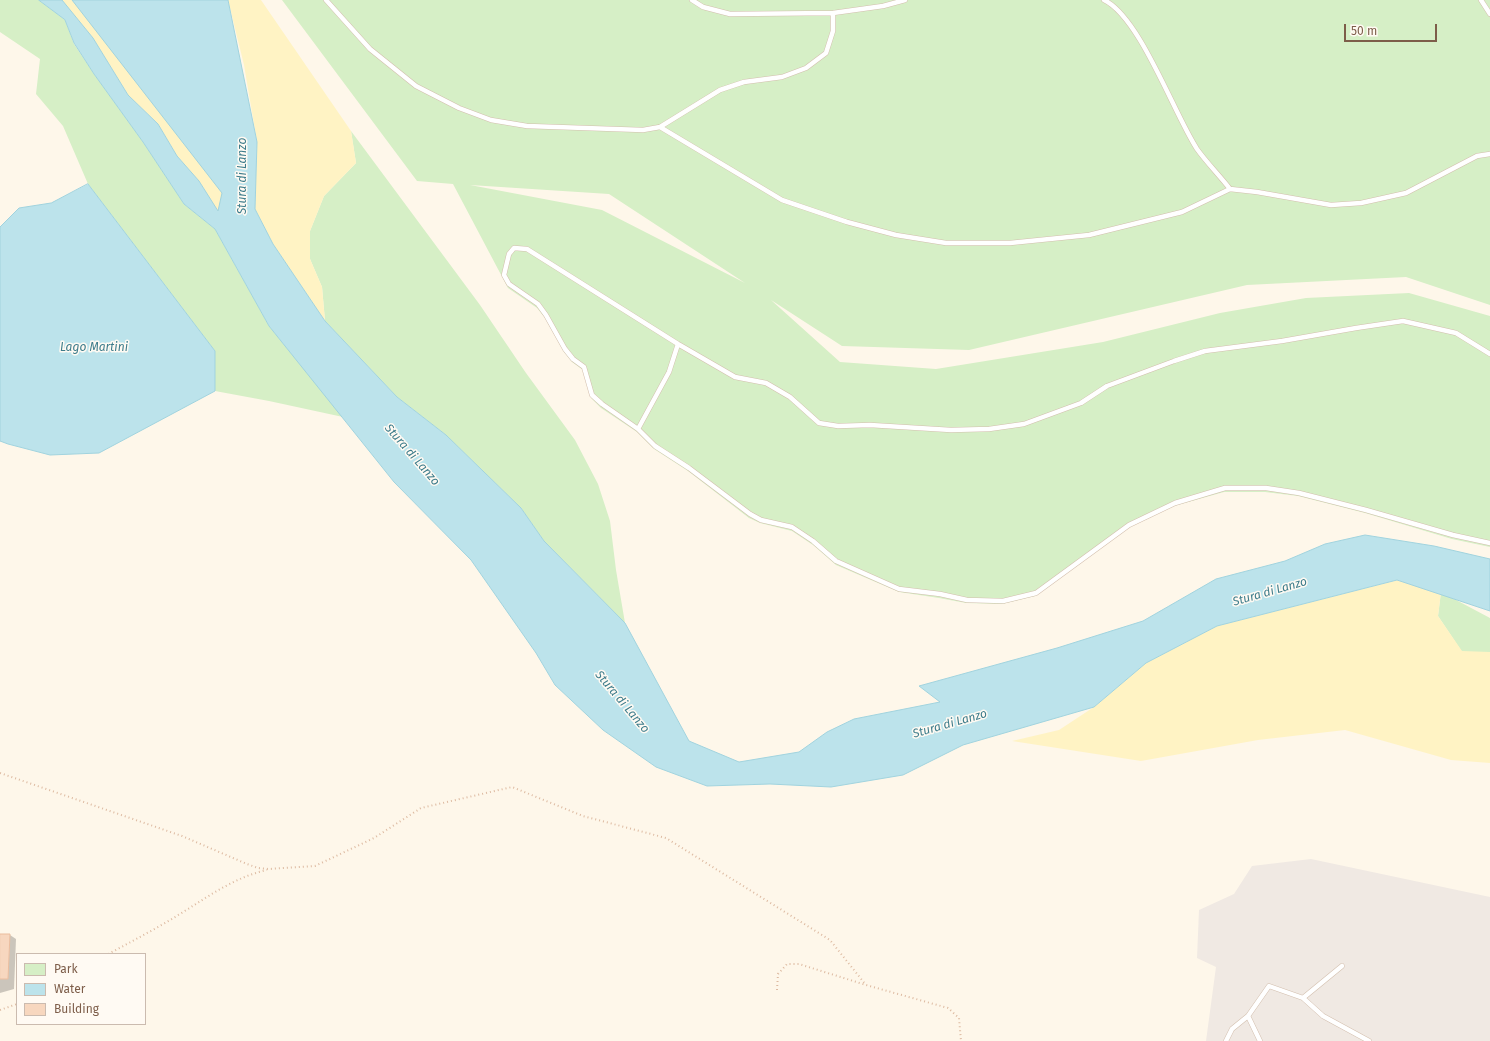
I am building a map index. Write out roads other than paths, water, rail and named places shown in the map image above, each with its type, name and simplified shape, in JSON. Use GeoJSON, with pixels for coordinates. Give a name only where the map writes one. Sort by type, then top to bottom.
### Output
{"type":"FeatureCollection","features":[{"type":"Feature","properties":{"kind":"lane"},"geometry":{"type":"LineString","coordinates":[[326,0],[370,49],[416,86],[459,108],[491,120],[527,126],[644,130],[660,127],[720,90],[744,82],[782,77],[806,68],[826,53],[834,31],[833,13]]}},
{"type":"Feature","properties":{"kind":"lane"},"geometry":{"type":"LineString","coordinates":[[692,0],[703,7],[730,14],[833,13],[883,6],[905,0]]}},
{"type":"Feature","properties":{"kind":"lane"},"geometry":{"type":"LineString","coordinates":[[1104,0],[1125,17],[1144,47],[1197,149],[1230,189]]}},
{"type":"Feature","properties":{"kind":"lane"},"geometry":{"type":"LineString","coordinates":[[1481,0],[1490,14]]}},
{"type":"Feature","properties":{"kind":"lane"},"geometry":{"type":"LineString","coordinates":[[660,127],[782,200],[847,222],[896,235],[946,243],[1010,243],[1089,235],[1182,212],[1230,189],[1257,192],[1331,205],[1361,203],[1406,192],[1477,156],[1490,154]]}},
{"type":"Feature","properties":{"kind":"lane"},"geometry":{"type":"LineString","coordinates":[[1490,354],[1456,333],[1403,321],[1282,341],[1205,351],[1107,386],[1081,403],[1024,424],[989,429],[951,430],[870,425],[838,426],[819,423],[790,397],[766,383],[735,377],[678,344],[527,249],[514,248],[509,254],[504,275],[509,284],[538,304],[546,315],[564,349],[573,359],[584,367],[592,395],[602,404],[638,428],[655,446],[689,468],[750,514],[761,520],[792,527],[814,542],[836,562],[899,589],[940,594],[967,600],[1003,601],[1036,593],[1129,525],[1174,503],[1225,488],[1266,488],[1299,493],[1366,510],[1453,535],[1490,543]]}},
{"type":"Feature","properties":{"kind":"lane"},"geometry":{"type":"LineString","coordinates":[[638,428],[669,372],[678,344]]}},
{"type":"Feature","properties":{"kind":"lane"},"geometry":{"type":"LineString","coordinates":[[1303,998],[1342,966]]}},
{"type":"Feature","properties":{"kind":"lane"},"geometry":{"type":"LineString","coordinates":[[1226,1041],[1232,1029],[1248,1016],[1269,986],[1303,998],[1323,1016],[1369,1041]]}},
{"type":"Feature","properties":{"kind":"lane"},"geometry":{"type":"LineString","coordinates":[[1248,1016],[1260,1041]]}},
{"type":"Feature","properties":{"kind":"water","name":"Stura di Lanzo"},"geometry":{"type":"Polygon","coordinates":[[[39,0],[62,0],[93,38],[128,95],[158,124],[177,156],[199,181],[218,211],[222,193],[72,0],[228,0],[257,142],[255,209],[273,244],[325,321],[397,397],[446,435],[521,508],[544,541],[625,623],[689,741],[739,762],[799,752],[827,732],[854,719],[940,702],[919,686],[1057,648],[1143,621],[1216,579],[1285,561],[1325,544],[1365,535],[1434,546],[1490,559],[1490,611],[1397,580],[1217,626],[1146,663],[1094,707],[963,745],[903,775],[831,787],[770,784],[707,786],[656,767],[603,730],[555,685],[536,653],[471,560],[394,482],[269,326],[215,229],[184,204],[143,142],[94,74],[74,43],[65,20],[39,0]]]}},
{"type":"Feature","properties":{"kind":"water","name":"Lago Martini"},"geometry":{"type":"Polygon","coordinates":[[[88,184],[215,351],[215,391],[99,453],[50,455],[0,441],[0,227],[19,208],[51,203],[88,184]]]}}]}
